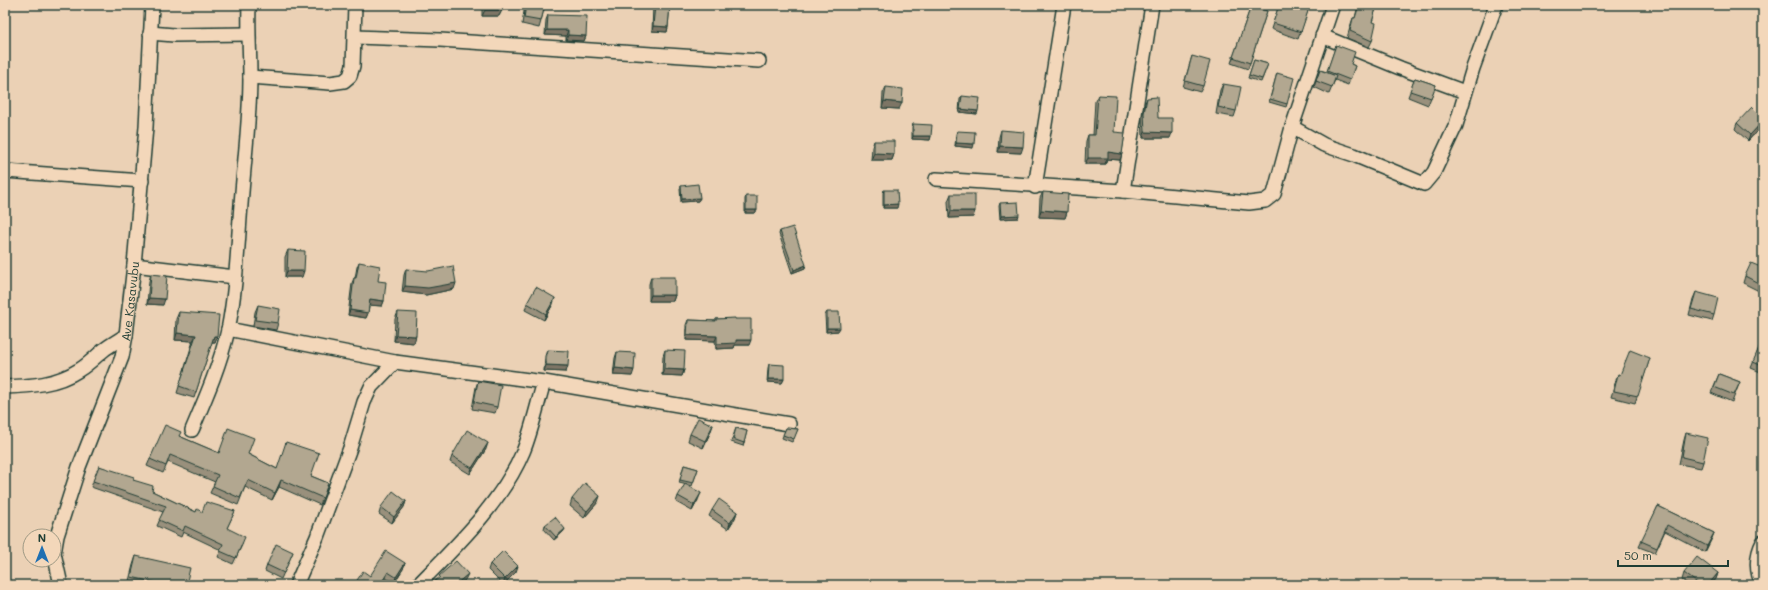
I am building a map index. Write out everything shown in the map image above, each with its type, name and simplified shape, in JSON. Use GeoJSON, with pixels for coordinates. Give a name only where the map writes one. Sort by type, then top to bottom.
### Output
{"type":"FeatureCollection","features":[{"type":"Feature","properties":{"kind":"street","name":"Ave Kasavubu"},"geometry":{"type":"LineString","coordinates":[[61,585],[54,553],[57,536],[79,467],[122,357],[126,335],[142,181],[152,5]]}},
{"type":"Feature","properties":{"kind":"street"},"geometry":{"type":"LineString","coordinates":[[192,430],[213,380],[228,329],[235,277],[248,142],[250,78],[248,34],[249,5]]}},
{"type":"Feature","properties":{"kind":"street"},"geometry":{"type":"LineString","coordinates":[[250,78],[330,83],[344,81],[350,76],[353,66],[355,5]]}},
{"type":"Feature","properties":{"kind":"street"},"geometry":{"type":"LineString","coordinates":[[1035,187],[1064,5]]}},
{"type":"Feature","properties":{"kind":"street"},"geometry":{"type":"LineString","coordinates":[[1123,191],[1152,5]]}},
{"type":"Feature","properties":{"kind":"street"},"geometry":{"type":"LineString","coordinates":[[936,179],[1035,187],[1123,191],[1249,203],[1265,201],[1274,194],[1292,127],[1333,5]]}},
{"type":"Feature","properties":{"kind":"street"},"geometry":{"type":"LineString","coordinates":[[1292,127],[1324,145],[1354,155],[1424,184],[1428,182],[1456,125],[1465,92],[1496,5]]}},
{"type":"Feature","properties":{"kind":"street"},"geometry":{"type":"LineString","coordinates":[[150,33],[174,35],[248,34]]}},
{"type":"Feature","properties":{"kind":"street"},"geometry":{"type":"LineString","coordinates":[[1322,36],[1400,68],[1465,92]]}},
{"type":"Feature","properties":{"kind":"street"},"geometry":{"type":"LineString","coordinates":[[355,37],[440,40],[759,62]]}},
{"type":"Feature","properties":{"kind":"street"},"geometry":{"type":"LineString","coordinates":[[5,171],[142,181]]}},
{"type":"Feature","properties":{"kind":"street"},"geometry":{"type":"LineString","coordinates":[[134,265],[235,277]]}},
{"type":"Feature","properties":{"kind":"street"},"geometry":{"type":"LineString","coordinates":[[228,329],[395,362],[544,382],[789,424]]}},
{"type":"Feature","properties":{"kind":"street"},"geometry":{"type":"LineString","coordinates":[[5,387],[40,385],[55,382],[78,371],[126,335]]}},
{"type":"Feature","properties":{"kind":"street"},"geometry":{"type":"LineString","coordinates":[[296,585],[317,537],[350,448],[364,402],[371,387],[395,362]]}},
{"type":"Feature","properties":{"kind":"street"},"geometry":{"type":"LineString","coordinates":[[418,585],[467,533],[511,476],[523,451],[544,382]]}},
{"type":"Feature","properties":{"kind":"street"},"geometry":{"type":"LineString","coordinates":[[1763,542],[1758,557],[1758,570],[1763,585]]}},
{"type":"Feature","properties":{"kind":"building"},"geometry":{"type":"Polygon","coordinates":[[[484,5],[501,5],[502,10],[485,10],[484,5]]]}},
{"type":"Feature","properties":{"kind":"building"},"geometry":{"type":"Polygon","coordinates":[[[526,5],[545,5],[541,21],[524,18],[526,5]]]}},
{"type":"Feature","properties":{"kind":"building"},"geometry":{"type":"Polygon","coordinates":[[[655,5],[670,5],[668,27],[653,26],[655,5]]]}},
{"type":"Feature","properties":{"kind":"building"},"geometry":{"type":"Polygon","coordinates":[[[1279,5],[1310,5],[1301,32],[1273,23],[1279,5]]]}},
{"type":"Feature","properties":{"kind":"building"},"geometry":{"type":"Polygon","coordinates":[[[1359,5],[1377,5],[1372,22],[1376,23],[1372,41],[1350,31],[1353,18],[1355,18],[1359,5]]]}},
{"type":"Feature","properties":{"kind":"building"},"geometry":{"type":"Polygon","coordinates":[[[1251,6],[1267,11],[1250,63],[1233,57],[1251,6]]]}},
{"type":"Feature","properties":{"kind":"building"},"geometry":{"type":"Polygon","coordinates":[[[548,15],[587,16],[586,36],[568,35],[568,30],[547,30],[548,15]]]}},
{"type":"Feature","properties":{"kind":"building"},"geometry":{"type":"Polygon","coordinates":[[[1336,45],[1355,52],[1351,64],[1355,66],[1350,80],[1327,71],[1336,45]]]}},
{"type":"Feature","properties":{"kind":"building"},"geometry":{"type":"Polygon","coordinates":[[[1192,56],[1210,61],[1203,86],[1185,81],[1192,56]]]}},
{"type":"Feature","properties":{"kind":"building"},"geometry":{"type":"Polygon","coordinates":[[[1254,60],[1268,64],[1262,79],[1249,75],[1254,60]]]}},
{"type":"Feature","properties":{"kind":"building"},"geometry":{"type":"Polygon","coordinates":[[[1320,70],[1336,76],[1332,87],[1316,81],[1320,70]]]}},
{"type":"Feature","properties":{"kind":"building"},"geometry":{"type":"Polygon","coordinates":[[[1277,73],[1294,78],[1287,104],[1270,99],[1277,73]]]}},
{"type":"Feature","properties":{"kind":"building"},"geometry":{"type":"Polygon","coordinates":[[[1415,78],[1436,85],[1431,98],[1410,91],[1415,78]]]}},
{"type":"Feature","properties":{"kind":"building"},"geometry":{"type":"Polygon","coordinates":[[[1223,84],[1241,87],[1236,111],[1218,107],[1223,84]]]}},
{"type":"Feature","properties":{"kind":"building"},"geometry":{"type":"Polygon","coordinates":[[[886,87],[903,89],[902,103],[884,101],[886,87]]]}},
{"type":"Feature","properties":{"kind":"building"},"geometry":{"type":"Polygon","coordinates":[[[1098,95],[1116,96],[1114,132],[1125,133],[1122,154],[1108,152],[1108,158],[1088,158],[1088,135],[1095,135],[1098,95]]]}},
{"type":"Feature","properties":{"kind":"building"},"geometry":{"type":"Polygon","coordinates":[[[962,96],[980,98],[978,111],[960,109],[962,96]]]}},
{"type":"Feature","properties":{"kind":"building"},"geometry":{"type":"Polygon","coordinates":[[[1157,97],[1158,118],[1172,118],[1172,133],[1145,132],[1144,113],[1147,98],[1157,97]]]}},
{"type":"Feature","properties":{"kind":"building"},"geometry":{"type":"Polygon","coordinates":[[[1752,107],[1763,118],[1763,121],[1750,135],[1737,123],[1752,107]]]}},
{"type":"Feature","properties":{"kind":"building"},"geometry":{"type":"Polygon","coordinates":[[[913,124],[932,125],[931,136],[913,136],[913,124]]]}},
{"type":"Feature","properties":{"kind":"building"},"geometry":{"type":"Polygon","coordinates":[[[1001,130],[1024,132],[1023,147],[1000,146],[1001,130]]]}},
{"type":"Feature","properties":{"kind":"building"},"geometry":{"type":"Polygon","coordinates":[[[957,131],[975,132],[974,144],[956,143],[957,131]]]}},
{"type":"Feature","properties":{"kind":"building"},"geometry":{"type":"Polygon","coordinates":[[[874,141],[894,141],[894,154],[874,153],[874,141]]]}},
{"type":"Feature","properties":{"kind":"building"},"geometry":{"type":"Polygon","coordinates":[[[698,184],[700,198],[682,199],[681,186],[698,184]]]}},
{"type":"Feature","properties":{"kind":"building"},"geometry":{"type":"Polygon","coordinates":[[[884,190],[897,190],[898,204],[884,205],[884,190]]]}},
{"type":"Feature","properties":{"kind":"building"},"geometry":{"type":"Polygon","coordinates":[[[1043,192],[1068,194],[1067,212],[1041,210],[1043,192]]]}},
{"type":"Feature","properties":{"kind":"building"},"geometry":{"type":"Polygon","coordinates":[[[951,194],[975,194],[975,211],[951,211],[951,194]]]}},
{"type":"Feature","properties":{"kind":"building"},"geometry":{"type":"Polygon","coordinates":[[[746,196],[757,196],[757,210],[746,210],[746,196]]]}},
{"type":"Feature","properties":{"kind":"building"},"geometry":{"type":"Polygon","coordinates":[[[1018,202],[1019,215],[1001,216],[1000,203],[1018,202]]]}},
{"type":"Feature","properties":{"kind":"building"},"geometry":{"type":"Polygon","coordinates":[[[793,227],[806,265],[794,270],[780,231],[793,227]]]}},
{"type":"Feature","properties":{"kind":"building"},"geometry":{"type":"Polygon","coordinates":[[[288,250],[305,251],[304,271],[287,271],[288,250]]]}},
{"type":"Feature","properties":{"kind":"building"},"geometry":{"type":"Polygon","coordinates":[[[359,262],[380,266],[378,281],[386,282],[384,301],[370,299],[368,313],[350,310],[354,278],[356,278],[359,262]]]}},
{"type":"Feature","properties":{"kind":"building"},"geometry":{"type":"Polygon","coordinates":[[[1751,263],[1763,268],[1762,285],[1745,276],[1751,263]]]}},
{"type":"Feature","properties":{"kind":"building"},"geometry":{"type":"Polygon","coordinates":[[[453,266],[456,283],[428,288],[405,286],[406,269],[428,271],[453,266]]]}},
{"type":"Feature","properties":{"kind":"building"},"geometry":{"type":"Polygon","coordinates":[[[151,274],[167,276],[165,299],[149,298],[151,274]]]}},
{"type":"Feature","properties":{"kind":"building"},"geometry":{"type":"Polygon","coordinates":[[[651,277],[675,277],[675,295],[651,295],[651,277]]]}},
{"type":"Feature","properties":{"kind":"building"},"geometry":{"type":"Polygon","coordinates":[[[536,287],[555,298],[546,314],[527,303],[536,287]]]}},
{"type":"Feature","properties":{"kind":"building"},"geometry":{"type":"Polygon","coordinates":[[[1696,292],[1718,298],[1714,315],[1691,309],[1696,292]]]}},
{"type":"Feature","properties":{"kind":"building"},"geometry":{"type":"Polygon","coordinates":[[[258,305],[280,309],[278,323],[255,320],[258,305]]]}},
{"type":"Feature","properties":{"kind":"building"},"geometry":{"type":"Polygon","coordinates":[[[179,312],[219,315],[217,336],[214,336],[196,392],[179,386],[196,335],[177,333],[179,312]]]}},
{"type":"Feature","properties":{"kind":"building"},"geometry":{"type":"Polygon","coordinates":[[[398,312],[417,313],[416,336],[396,335],[398,312]]]}},
{"type":"Feature","properties":{"kind":"building"},"geometry":{"type":"Polygon","coordinates":[[[827,312],[839,312],[840,328],[827,328],[827,312]]]}},
{"type":"Feature","properties":{"kind":"building"},"geometry":{"type":"Polygon","coordinates":[[[716,319],[751,319],[751,340],[736,340],[736,343],[717,344],[717,336],[687,335],[688,320],[716,321],[716,319]]]}},
{"type":"Feature","properties":{"kind":"building"},"geometry":{"type":"Polygon","coordinates":[[[1763,338],[1763,366],[1753,362],[1763,338]]]}},
{"type":"Feature","properties":{"kind":"building"},"geometry":{"type":"Polygon","coordinates":[[[547,350],[569,351],[568,366],[546,365],[547,350]]]}},
{"type":"Feature","properties":{"kind":"building"},"geometry":{"type":"Polygon","coordinates":[[[665,350],[685,351],[684,370],[664,369],[665,350]]]}},
{"type":"Feature","properties":{"kind":"building"},"geometry":{"type":"Polygon","coordinates":[[[1630,350],[1650,358],[1638,396],[1614,391],[1618,374],[1620,375],[1630,350]]]}},
{"type":"Feature","properties":{"kind":"building"},"geometry":{"type":"Polygon","coordinates":[[[617,352],[635,353],[634,370],[615,368],[617,352]]]}},
{"type":"Feature","properties":{"kind":"building"},"geometry":{"type":"Polygon","coordinates":[[[769,364],[784,365],[784,379],[768,379],[769,364]]]}},
{"type":"Feature","properties":{"kind":"building"},"geometry":{"type":"Polygon","coordinates":[[[1719,374],[1740,382],[1734,395],[1714,387],[1719,374]]]}},
{"type":"Feature","properties":{"kind":"building"},"geometry":{"type":"Polygon","coordinates":[[[478,381],[501,385],[497,407],[474,402],[478,381]]]}},
{"type":"Feature","properties":{"kind":"building"},"geometry":{"type":"Polygon","coordinates":[[[698,418],[713,425],[705,441],[690,434],[698,418]]]}},
{"type":"Feature","properties":{"kind":"building"},"geometry":{"type":"Polygon","coordinates":[[[165,425],[181,432],[179,436],[219,453],[228,428],[254,438],[248,454],[277,469],[286,442],[319,453],[311,476],[328,483],[323,498],[281,480],[275,493],[248,480],[240,498],[213,486],[218,475],[170,455],[166,466],[150,459],[165,425]]]}},
{"type":"Feature","properties":{"kind":"building"},"geometry":{"type":"Polygon","coordinates":[[[736,428],[747,431],[744,443],[733,439],[736,428]]]}},
{"type":"Feature","properties":{"kind":"building"},"geometry":{"type":"Polygon","coordinates":[[[786,428],[798,429],[794,439],[783,435],[786,428]]]}},
{"type":"Feature","properties":{"kind":"building"},"geometry":{"type":"Polygon","coordinates":[[[467,430],[488,443],[472,468],[452,456],[467,430]]]}},
{"type":"Feature","properties":{"kind":"building"},"geometry":{"type":"Polygon","coordinates":[[[1686,433],[1708,438],[1703,462],[1682,457],[1686,433]]]}},
{"type":"Feature","properties":{"kind":"building"},"geometry":{"type":"Polygon","coordinates":[[[684,465],[698,469],[693,483],[680,480],[684,465]]]}},
{"type":"Feature","properties":{"kind":"building"},"geometry":{"type":"Polygon","coordinates":[[[99,466],[134,477],[133,480],[153,486],[152,491],[196,512],[197,509],[202,512],[206,502],[235,511],[227,528],[245,537],[236,558],[220,551],[223,544],[185,526],[183,531],[159,520],[166,506],[93,481],[99,466]]]}},
{"type":"Feature","properties":{"kind":"building"},"geometry":{"type":"Polygon","coordinates":[[[585,483],[600,496],[587,511],[572,499],[585,483]]]}},
{"type":"Feature","properties":{"kind":"building"},"geometry":{"type":"Polygon","coordinates":[[[685,484],[701,493],[694,505],[678,496],[685,484]]]}},
{"type":"Feature","properties":{"kind":"building"},"geometry":{"type":"Polygon","coordinates":[[[393,491],[406,501],[394,517],[381,507],[393,491]]]}},
{"type":"Feature","properties":{"kind":"building"},"geometry":{"type":"Polygon","coordinates":[[[719,499],[737,512],[730,523],[712,510],[719,499]]]}},
{"type":"Feature","properties":{"kind":"building"},"geometry":{"type":"Polygon","coordinates":[[[1658,506],[1714,533],[1707,546],[1667,525],[1657,548],[1641,541],[1658,506]]]}},
{"type":"Feature","properties":{"kind":"building"},"geometry":{"type":"Polygon","coordinates":[[[555,517],[565,529],[556,537],[545,525],[555,517]]]}},
{"type":"Feature","properties":{"kind":"building"},"geometry":{"type":"Polygon","coordinates":[[[276,544],[293,552],[284,573],[267,565],[276,544]]]}},
{"type":"Feature","properties":{"kind":"building"},"geometry":{"type":"Polygon","coordinates":[[[386,551],[405,563],[396,577],[388,572],[380,585],[354,585],[363,571],[370,576],[386,551]]]}},
{"type":"Feature","properties":{"kind":"building"},"geometry":{"type":"Polygon","coordinates":[[[503,551],[518,566],[505,579],[490,564],[503,551]]]}},
{"type":"Feature","properties":{"kind":"building"},"geometry":{"type":"Polygon","coordinates":[[[136,556],[190,568],[186,585],[167,585],[131,577],[136,556]]]}},
{"type":"Feature","properties":{"kind":"building"},"geometry":{"type":"Polygon","coordinates":[[[1697,557],[1718,573],[1708,585],[1700,585],[1684,573],[1697,557]]]}},
{"type":"Feature","properties":{"kind":"building"},"geometry":{"type":"Polygon","coordinates":[[[456,561],[468,574],[455,585],[430,585],[440,577],[439,576],[456,561]]]}}]}
